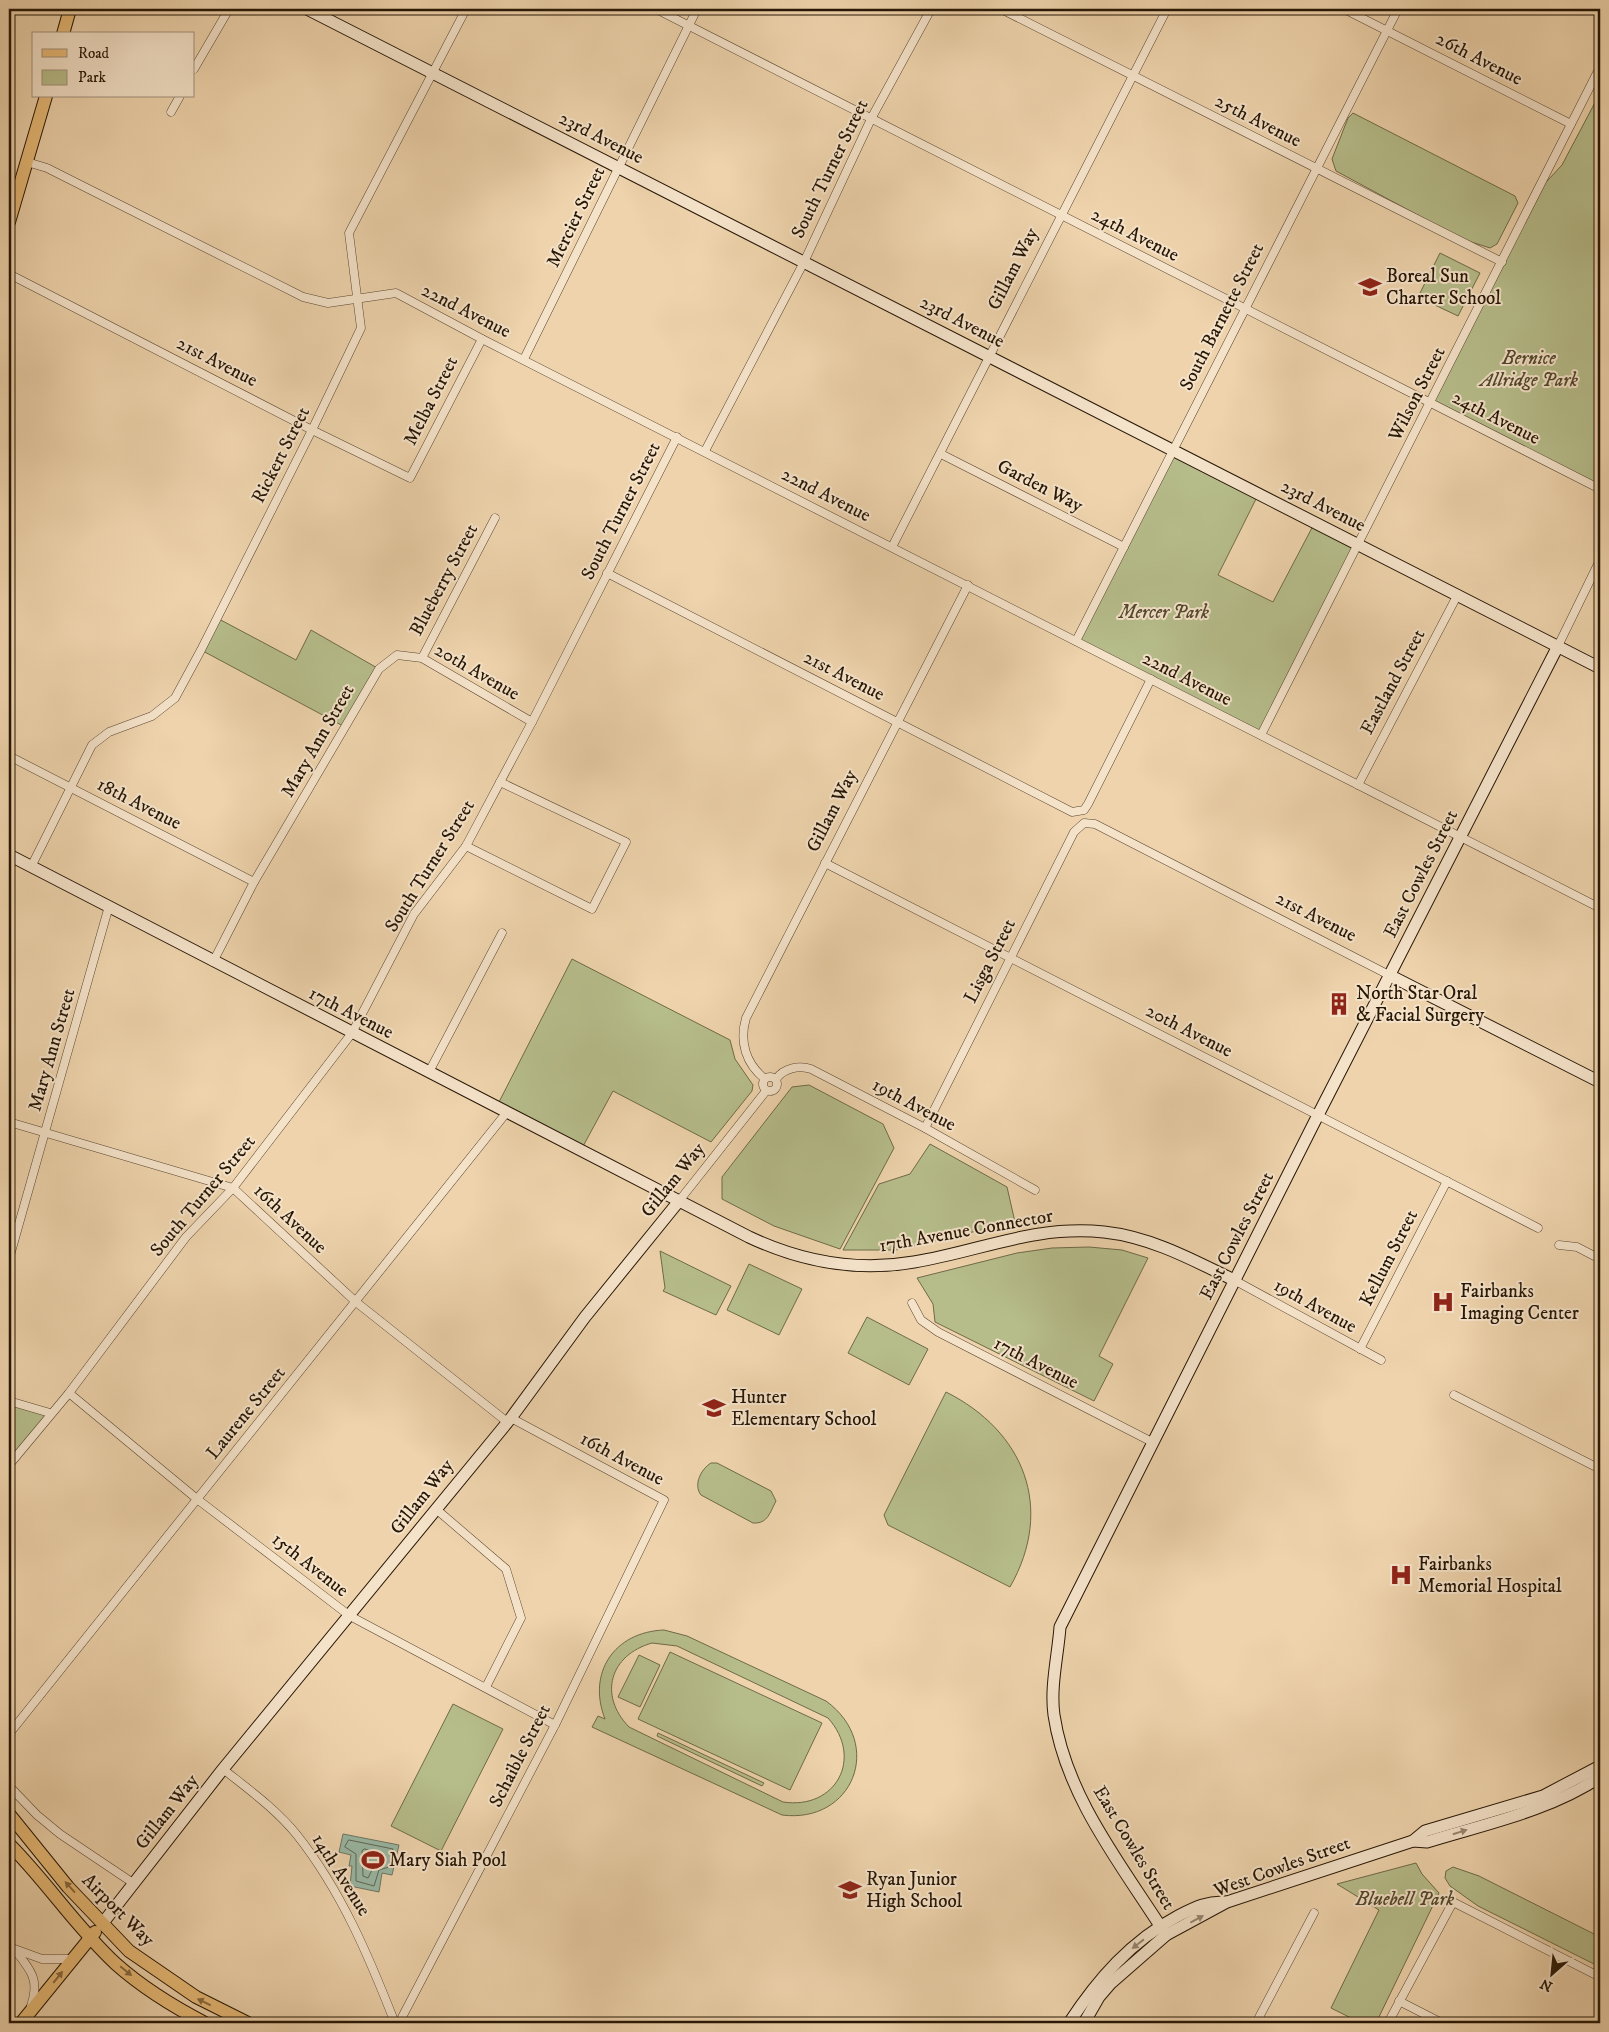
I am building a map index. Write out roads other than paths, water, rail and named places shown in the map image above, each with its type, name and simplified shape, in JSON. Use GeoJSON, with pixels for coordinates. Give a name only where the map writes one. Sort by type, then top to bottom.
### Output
{"type":"FeatureCollection","features":[{"type":"Feature","properties":{"kind":"main road"},"geometry":{"type":"LineString","coordinates":[[64,32],[70,9]]}},
{"type":"Feature","properties":{"kind":"main road"},"geometry":{"type":"LineString","coordinates":[[9,222],[45,98]]}},
{"type":"Feature","properties":{"kind":"main road","name":"Airport Way"},"geometry":{"type":"LineString","coordinates":[[9,1814],[102,1924],[129,1951],[196,1997],[248,2023]]}},
{"type":"Feature","properties":{"kind":"main road","name":"Airport Way"},"geometry":{"type":"LineString","coordinates":[[9,1844],[116,1964],[143,1986],[180,2010],[205,2023]]}},
{"type":"Feature","properties":{"kind":"main road"},"geometry":{"type":"LineString","coordinates":[[24,2019],[102,1924]]}},
{"type":"Feature","properties":{"kind":"street"},"geometry":{"type":"LineString","coordinates":[[195,67],[229,9]]}},
{"type":"Feature","properties":{"kind":"street","name":"23rd Avenue"},"geometry":{"type":"LineString","coordinates":[[308,9],[1600,668]]}},
{"type":"Feature","properties":{"kind":"street","name":"Rickert Street"},"geometry":{"type":"LineString","coordinates":[[31,867],[69,786],[92,745],[109,732],[152,716],[175,698],[312,430],[361,328],[350,233],[466,9]]}},
{"type":"Feature","properties":{"kind":"street","name":"24th Avenue"},"geometry":{"type":"LineString","coordinates":[[656,9],[1600,489]]}},
{"type":"Feature","properties":{"kind":"street","name":"Mercier Street"},"geometry":{"type":"LineString","coordinates":[[524,359],[697,9]]}},
{"type":"Feature","properties":{"kind":"street","name":"South Turner Street"},"geometry":{"type":"LineString","coordinates":[[705,451],[804,262],[872,118],[931,9]]}},
{"type":"Feature","properties":{"kind":"street","name":"25th Avenue"},"geometry":{"type":"LineString","coordinates":[[1001,9],[1502,262]]}},
{"type":"Feature","properties":{"kind":"street","name":"Gillam Way"},"geometry":{"type":"LineString","coordinates":[[892,547],[1167,9]]}},
{"type":"Feature","properties":{"kind":"street","name":"26th Avenue"},"geometry":{"type":"LineString","coordinates":[[1344,9],[1571,124]]}},
{"type":"Feature","properties":{"kind":"street","name":"South Barnette Street"},"geometry":{"type":"LineString","coordinates":[[1076,641],[1398,9]]}},
{"type":"Feature","properties":{"kind":"street","name":"Wilson Street"},"geometry":{"type":"LineString","coordinates":[[1261,735],[1356,544],[1431,403],[1600,67]]}},
{"type":"Feature","properties":{"kind":"street"},"geometry":{"type":"LineString","coordinates":[[171,112],[179,98]]}},
{"type":"Feature","properties":{"kind":"street","name":"22nd Avenue"},"geometry":{"type":"LineString","coordinates":[[27,162],[47,168],[303,297],[328,303],[396,293],[482,339],[1600,908]]}},
{"type":"Feature","properties":{"kind":"street","name":"21st Avenue"},"geometry":{"type":"LineString","coordinates":[[9,274],[312,430],[410,478]]}},
{"type":"Feature","properties":{"kind":"street","name":"Melba Street"},"geometry":{"type":"LineString","coordinates":[[410,478],[482,339]]}},
{"type":"Feature","properties":{"kind":"street","name":"South Turner Street"},"geometry":{"type":"LineString","coordinates":[[9,1465],[50,1413],[69,1393],[186,1237],[233,1188],[352,1033],[414,914],[466,846],[532,722],[677,437]]}},
{"type":"Feature","properties":{"kind":"street","name":"Garden Way"},"geometry":{"type":"LineString","coordinates":[[941,454],[1124,547]]}},
{"type":"Feature","properties":{"kind":"street","name":"Blueberry Street"},"geometry":{"type":"LineString","coordinates":[[422,658],[495,518]]}},
{"type":"Feature","properties":{"kind":"street","name":"East Cowles Street"},"geometry":{"type":"LineString","coordinates":[[1163,1930],[1088,1812],[1066,1760],[1054,1704],[1060,1627],[1600,560]]}},
{"type":"Feature","properties":{"kind":"street","name":"21st Avenue"},"geometry":{"type":"LineString","coordinates":[[607,573],[1072,812],[1084,810],[1151,679]]}},
{"type":"Feature","properties":{"kind":"street","name":"Gillam Way"},"geometry":{"type":"LineString","coordinates":[[765,1079],[751,1066],[746,1054],[743,1035],[745,1023],[825,862],[968,586]]}},
{"type":"Feature","properties":{"kind":"street","name":"Eastland Street"},"geometry":{"type":"LineString","coordinates":[[1358,784],[1458,594]]}},
{"type":"Feature","properties":{"kind":"street","name":"20th Avenue"},"geometry":{"type":"LineString","coordinates":[[379,669],[397,655],[422,658],[532,722]]}},
{"type":"Feature","properties":{"kind":"street","name":"Mary Ann Street"},"geometry":{"type":"LineString","coordinates":[[213,962],[254,882],[379,669]]}},
{"type":"Feature","properties":{"kind":"street","name":"18th Avenue"},"geometry":{"type":"LineString","coordinates":[[9,756],[254,882]]}},
{"type":"Feature","properties":{"kind":"street"},"geometry":{"type":"LineString","coordinates":[[466,846],[592,909],[626,842],[500,782]]}},
{"type":"Feature","properties":{"kind":"street","name":"Lisga Street"},"geometry":{"type":"LineString","coordinates":[[925,1128],[1074,832],[1084,823],[1095,824]]}},
{"type":"Feature","properties":{"kind":"street","name":"21st Avenue"},"geometry":{"type":"LineString","coordinates":[[1095,824],[1600,1082]]}},
{"type":"Feature","properties":{"kind":"street","name":"17th Avenue"},"geometry":{"type":"LineString","coordinates":[[9,855],[679,1201]]}},
{"type":"Feature","properties":{"kind":"street","name":"20th Avenue"},"geometry":{"type":"LineString","coordinates":[[825,862],[1538,1228]]}},
{"type":"Feature","properties":{"kind":"street","name":"Mary Ann Street"},"geometry":{"type":"LineString","coordinates":[[9,1259],[109,906]]}},
{"type":"Feature","properties":{"kind":"street"},"geometry":{"type":"LineString","coordinates":[[428,1072],[502,933]]}},
{"type":"Feature","properties":{"kind":"street","name":"19th Avenue"},"geometry":{"type":"LineString","coordinates":[[776,1079],[789,1069],[807,1068],[925,1128],[1035,1190]]}},
{"type":"Feature","properties":{"kind":"street"},"geometry":{"type":"LineString","coordinates":[[770,1077],[776,1079],[778,1083],[776,1089],[773,1092],[766,1091],[763,1085],[765,1079],[770,1077]]}},
{"type":"Feature","properties":{"kind":"street","name":"Gillam Way"},"geometry":{"type":"LineString","coordinates":[[102,1924],[223,1769],[350,1616],[508,1419],[585,1317],[766,1091]]}},
{"type":"Feature","properties":{"kind":"street","name":"Laurene Street"},"geometry":{"type":"LineString","coordinates":[[9,1734],[507,1112]]}},
{"type":"Feature","properties":{"kind":"street","name":"16th Avenue"},"geometry":{"type":"LineString","coordinates":[[9,1122],[233,1188],[356,1302],[508,1419],[664,1500]]}},
{"type":"Feature","properties":{"kind":"street","name":"Kellum Street"},"geometry":{"type":"LineString","coordinates":[[1360,1349],[1447,1181]]}},
{"type":"Feature","properties":{"kind":"street","name":"17th Avenue Connector"},"geometry":{"type":"LineString","coordinates":[[679,1201],[775,1249],[796,1257],[841,1266],[913,1262],[1015,1237],[1045,1232],[1103,1232],[1129,1236],[1158,1245],[1234,1280]]}},
{"type":"Feature","properties":{"kind":"street"},"geometry":{"type":"LineString","coordinates":[[1559,1245],[1577,1247],[1600,1259]]}},
{"type":"Feature","properties":{"kind":"street","name":"19th Avenue"},"geometry":{"type":"LineString","coordinates":[[1234,1280],[1381,1360]]}},
{"type":"Feature","properties":{"kind":"street","name":"17th Avenue"},"geometry":{"type":"LineString","coordinates":[[912,1303],[921,1320],[938,1332],[1154,1443]]}},
{"type":"Feature","properties":{"kind":"street","name":"15th Avenue"},"geometry":{"type":"LineString","coordinates":[[69,1393],[198,1499],[350,1616],[555,1725]]}},
{"type":"Feature","properties":{"kind":"street"},"geometry":{"type":"LineString","coordinates":[[1454,1395],[1600,1470]]}},
{"type":"Feature","properties":{"kind":"street"},"geometry":{"type":"LineString","coordinates":[[9,1402],[50,1413]]}},
{"type":"Feature","properties":{"kind":"street","name":"Schaible Street"},"geometry":{"type":"LineString","coordinates":[[397,2023],[555,1725],[664,1500]]}},
{"type":"Feature","properties":{"kind":"street"},"geometry":{"type":"LineString","coordinates":[[436,1509],[506,1569],[521,1618],[486,1687]]}},
{"type":"Feature","properties":{"kind":"street","name":"West Cowles Street"},"geometry":{"type":"LineString","coordinates":[[1163,1930],[1227,1902],[1413,1841],[1425,1831],[1542,1796],[1600,1766]]}},
{"type":"Feature","properties":{"kind":"street","name":"14th Avenue"},"geometry":{"type":"LineString","coordinates":[[223,1769],[284,1820],[328,1879],[354,1925],[397,2023]]}},
{"type":"Feature","properties":{"kind":"street","name":"West Cowles Street"},"geometry":{"type":"LineString","coordinates":[[1413,1841],[1427,1842],[1538,1808],[1587,1786],[1600,1777]]}},
{"type":"Feature","properties":{"kind":"street"},"geometry":{"type":"LineString","coordinates":[[9,1786],[37,1815],[60,1834],[133,1883]]}},
{"type":"Feature","properties":{"kind":"street"},"geometry":{"type":"LineString","coordinates":[[1388,2023],[1453,1902],[1600,1978]]}},
{"type":"Feature","properties":{"kind":"street"},"geometry":{"type":"LineString","coordinates":[[1256,2023],[1314,1913]]}},
{"type":"Feature","properties":{"kind":"street"},"geometry":{"type":"LineString","coordinates":[[1069,2023],[1109,1969],[1163,1930]]}},
{"type":"Feature","properties":{"kind":"street"},"geometry":{"type":"LineString","coordinates":[[1084,2023],[1099,1997],[1163,1930]]}},
{"type":"Feature","properties":{"kind":"street"},"geometry":{"type":"LineString","coordinates":[[12,1948],[42,1959],[74,1959]]}},
{"type":"Feature","properties":{"kind":"street"},"geometry":{"type":"LineString","coordinates":[[12,1948],[33,1973],[36,1992],[24,2019]]}},
{"type":"Feature","properties":{"kind":"street"},"geometry":{"type":"LineString","coordinates":[[1399,2002],[1442,2023]]}},
{"type":"Feature","properties":{"kind":"water","name":"Mary Siah Pool"},"geometry":{"type":"Polygon","coordinates":[[[343,1834],[399,1845],[392,1875],[382,1873],[379,1892],[350,1886],[352,1866],[349,1866],[351,1855],[339,1852],[343,1834]]]}},
{"type":"Feature","properties":{"kind":"place","name":"Boreal Sun Charter School"},"geometry":{"type":"Point","coordinates":[1370,287]}},
{"type":"Feature","properties":{"kind":"place","name":"North Star Oral & Facial Surgery"},"geometry":{"type":"Point","coordinates":[1339,1004]}},
{"type":"Feature","properties":{"kind":"place","name":"Fairbanks Imaging Center"},"geometry":{"type":"Point","coordinates":[1443,1302]}},
{"type":"Feature","properties":{"kind":"place","name":"Hunter Elementary School"},"geometry":{"type":"Point","coordinates":[714,1408]}},
{"type":"Feature","properties":{"kind":"place","name":"Fairbanks Memorial Hospital"},"geometry":{"type":"Point","coordinates":[1401,1575]}},
{"type":"Feature","properties":{"kind":"place","name":"Mary Siah Pool"},"geometry":{"type":"Point","coordinates":[373,1860]}},
{"type":"Feature","properties":{"kind":"place","name":"Ryan Junior High School"},"geometry":{"type":"Point","coordinates":[850,1890]}},
{"type":"Feature","properties":{"kind":"park label","name":"Bernice Allridge Park"},"geometry":{"type":"Point","coordinates":[1529,369]}},
{"type":"Feature","properties":{"kind":"park label","name":"Mercer Park"},"geometry":{"type":"Point","coordinates":[1164,612]}},
{"type":"Feature","properties":{"kind":"park label","name":"Bluebell Park"},"geometry":{"type":"Point","coordinates":[1405,1899]}}]}
